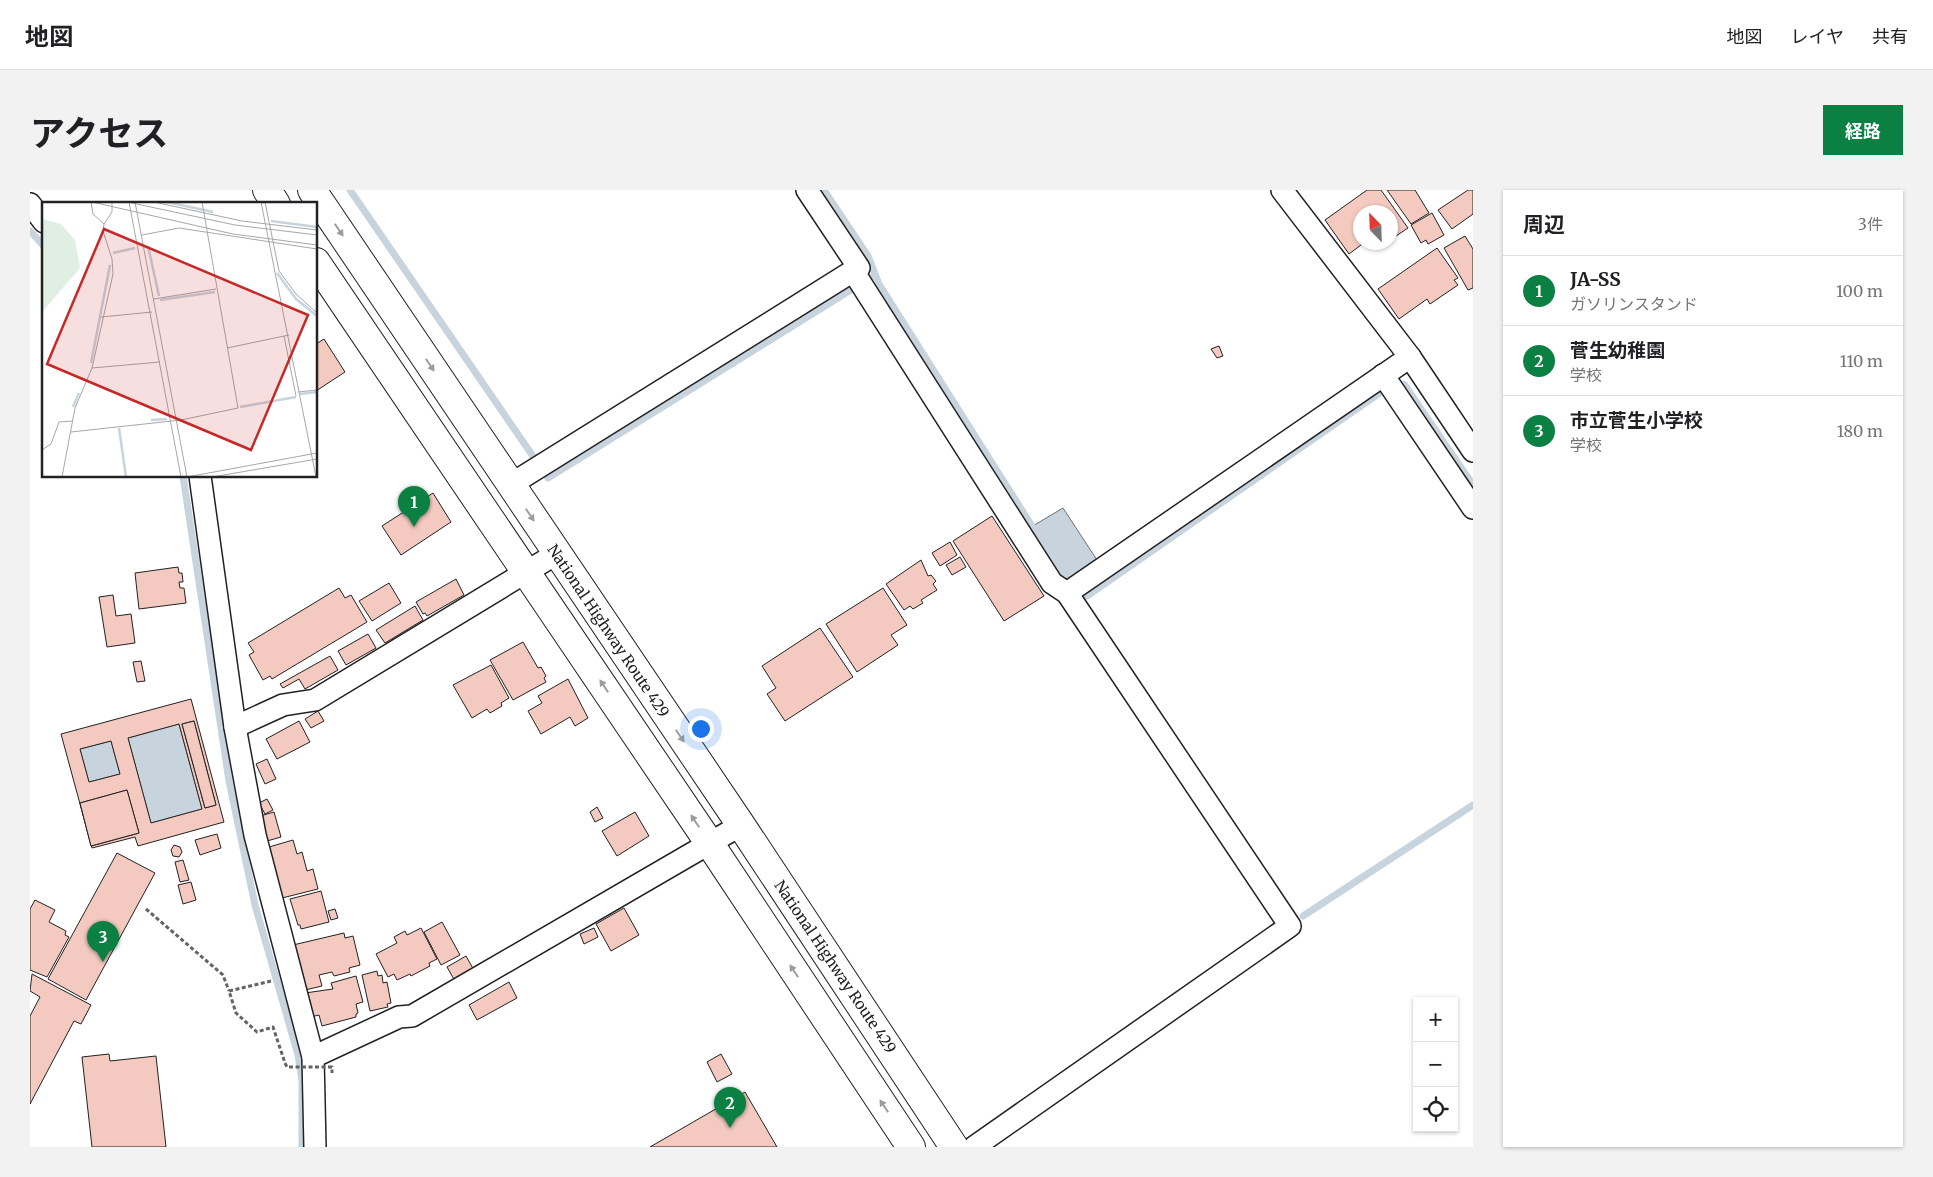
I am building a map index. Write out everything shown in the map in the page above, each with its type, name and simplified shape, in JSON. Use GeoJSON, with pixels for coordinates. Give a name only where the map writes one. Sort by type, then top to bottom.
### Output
{"type":"FeatureCollection","features":[{"type":"Feature","properties":{"kind":"highway"},"geometry":{"type":"LineString","coordinates":[[266,190],[275,202]]}},
{"type":"Feature","properties":{"kind":"highway","name":"National Highway Route 429"},"geometry":{"type":"LineString","coordinates":[[312,190],[741,826],[954,1147]]}},
{"type":"Feature","properties":{"kind":"highway"},"geometry":{"type":"LineString","coordinates":[[318,265],[710,844],[911,1147]]}},
{"type":"Feature","properties":{"kind":"street"},"geometry":{"type":"LineString","coordinates":[[808,190],[859,268],[858,279],[1052,583],[1078,586],[1387,382],[1410,357]]}},
{"type":"Feature","properties":{"kind":"street"},"geometry":{"type":"LineString","coordinates":[[1282,190],[1410,357],[1473,451]]}},
{"type":"Feature","properties":{"kind":"street"},"geometry":{"type":"LineString","coordinates":[[30,204],[42,219]]}},
{"type":"Feature","properties":{"kind":"street"},"geometry":{"type":"LineString","coordinates":[[510,485],[858,279]]}},
{"type":"Feature","properties":{"kind":"street"},"geometry":{"type":"LineString","coordinates":[[1387,382],[1473,508]]}},
{"type":"Feature","properties":{"kind":"street"},"geometry":{"type":"LineString","coordinates":[[200,478],[235,727],[255,835],[313,1057],[315,1147]]}},
{"type":"Feature","properties":{"kind":"street"},"geometry":{"type":"LineString","coordinates":[[235,727],[283,705],[315,700],[556,554]]}},
{"type":"Feature","properties":{"kind":"street"},"geometry":{"type":"LineString","coordinates":[[974,1147],[1290,926],[1078,586]]}},
{"type":"Feature","properties":{"kind":"street"},"geometry":{"type":"LineString","coordinates":[[313,1057],[399,1017],[412,1016],[741,826]]}},
{"type":"Feature","properties":{"kind":"path"},"geometry":{"type":"LineString","coordinates":[[146,909],[224,976],[236,1013],[256,1032],[273,1027],[287,1068],[332,1067],[332,1073]]}},
{"type":"Feature","properties":{"kind":"path"},"geometry":{"type":"LineString","coordinates":[[229,991],[271,981]]}},
{"type":"Feature","properties":{"kind":"shaded area"},"geometry":{"type":"Polygon","coordinates":[[[1063,508],[1097,560],[1068,579],[1057,577],[1026,530],[1063,508]]]}},
{"type":"Feature","properties":{"kind":"shaded area"},"geometry":{"type":"Polygon","coordinates":[[[179,724],[202,809],[151,823],[128,738],[179,724]]]}},
{"type":"Feature","properties":{"kind":"shaded area"},"geometry":{"type":"Polygon","coordinates":[[[111,741],[120,774],[89,782],[80,749],[111,741]]]}},
{"type":"Feature","properties":{"kind":"building"},"geometry":{"type":"Polygon","coordinates":[[[1367,190],[1381,190],[1392,205],[1353,205],[1354,250],[1349,254],[1325,220],[1367,190]]]}},
{"type":"Feature","properties":{"kind":"building"},"geometry":{"type":"Polygon","coordinates":[[[1387,190],[1415,190],[1429,213],[1411,224],[1387,190]]]}},
{"type":"Feature","properties":{"kind":"building"},"geometry":{"type":"Polygon","coordinates":[[[1468,190],[1473,190],[1473,214],[1452,229],[1438,210],[1468,190]]]}},
{"type":"Feature","properties":{"kind":"building"},"geometry":{"type":"Polygon","coordinates":[[[1432,213],[1444,235],[1428,244],[1426,240],[1421,243],[1411,225],[1432,213]]]}},
{"type":"Feature","properties":{"kind":"building"},"geometry":{"type":"Polygon","coordinates":[[[1398,214],[1408,228],[1398,235],[1398,214]]]}},
{"type":"Feature","properties":{"kind":"building"},"geometry":{"type":"Polygon","coordinates":[[[1465,236],[1473,249],[1473,288],[1468,290],[1444,248],[1465,236]]]}},
{"type":"Feature","properties":{"kind":"building"},"geometry":{"type":"Polygon","coordinates":[[[1437,248],[1458,278],[1454,280],[1458,285],[1430,304],[1427,299],[1399,319],[1378,289],[1437,248]]]}},
{"type":"Feature","properties":{"kind":"building"},"geometry":{"type":"Polygon","coordinates":[[[324,339],[345,372],[318,390],[318,343],[324,339]]]}},
{"type":"Feature","properties":{"kind":"building"},"geometry":{"type":"Polygon","coordinates":[[[1219,346],[1223,356],[1217,358],[1211,349],[1219,346]]]}},
{"type":"Feature","properties":{"kind":"building"},"geometry":{"type":"Polygon","coordinates":[[[433,493],[451,522],[401,555],[382,526],[433,493]]]}},
{"type":"Feature","properties":{"kind":"building"},"geometry":{"type":"Polygon","coordinates":[[[992,516],[1044,596],[1004,621],[953,541],[992,516]]]}},
{"type":"Feature","properties":{"kind":"building"},"geometry":{"type":"Polygon","coordinates":[[[950,542],[957,555],[940,566],[932,553],[950,542]]]}},
{"type":"Feature","properties":{"kind":"building"},"geometry":{"type":"Polygon","coordinates":[[[960,557],[966,567],[952,575],[946,565],[960,557]]]}},
{"type":"Feature","properties":{"kind":"building"},"geometry":{"type":"Polygon","coordinates":[[[921,560],[928,576],[931,575],[936,581],[933,584],[937,590],[921,600],[923,603],[913,609],[910,606],[904,610],[886,584],[921,560]]]}},
{"type":"Feature","properties":{"kind":"building"},"geometry":{"type":"Polygon","coordinates":[[[178,567],[179,573],[182,573],[183,582],[179,582],[180,588],[184,588],[186,603],[139,609],[135,573],[178,567]]]}},
{"type":"Feature","properties":{"kind":"building"},"geometry":{"type":"Polygon","coordinates":[[[456,579],[464,595],[427,616],[425,613],[423,614],[416,602],[456,579]]]}},
{"type":"Feature","properties":{"kind":"building"},"geometry":{"type":"Polygon","coordinates":[[[389,583],[401,603],[372,621],[359,601],[389,583]]]}},
{"type":"Feature","properties":{"kind":"building"},"geometry":{"type":"Polygon","coordinates":[[[339,588],[345,598],[351,595],[367,622],[272,679],[270,676],[263,680],[249,655],[254,652],[248,643],[339,588]]]}},
{"type":"Feature","properties":{"kind":"building"},"geometry":{"type":"Polygon","coordinates":[[[883,588],[907,625],[891,635],[898,645],[857,672],[826,624],[883,588]]]}},
{"type":"Feature","properties":{"kind":"building"},"geometry":{"type":"Polygon","coordinates":[[[113,595],[116,616],[131,614],[135,643],[107,647],[99,597],[113,595]]]}},
{"type":"Feature","properties":{"kind":"building"},"geometry":{"type":"Polygon","coordinates":[[[415,606],[423,620],[385,643],[376,630],[415,606]]]}},
{"type":"Feature","properties":{"kind":"building"},"geometry":{"type":"Polygon","coordinates":[[[820,628],[853,677],[785,721],[767,694],[776,688],[762,666],[820,628]]]}},
{"type":"Feature","properties":{"kind":"building"},"geometry":{"type":"Polygon","coordinates":[[[368,634],[376,648],[346,665],[338,651],[368,634]]]}},
{"type":"Feature","properties":{"kind":"building"},"geometry":{"type":"Polygon","coordinates":[[[523,642],[538,668],[541,667],[546,676],[544,678],[546,682],[513,700],[490,660],[523,642]]]}},
{"type":"Feature","properties":{"kind":"building"},"geometry":{"type":"Polygon","coordinates":[[[330,656],[338,670],[305,689],[299,679],[283,688],[280,684],[330,656]]]}},
{"type":"Feature","properties":{"kind":"building"},"geometry":{"type":"Polygon","coordinates":[[[141,661],[145,681],[137,682],[133,662],[141,661]]]}},
{"type":"Feature","properties":{"kind":"building"},"geometry":{"type":"Polygon","coordinates":[[[491,665],[509,698],[501,703],[502,706],[490,713],[487,709],[472,718],[453,685],[491,665]]]}},
{"type":"Feature","properties":{"kind":"building"},"geometry":{"type":"Polygon","coordinates":[[[568,679],[588,718],[575,726],[570,717],[541,734],[528,711],[542,703],[538,696],[568,679]]]}},
{"type":"Feature","properties":{"kind":"building"},"geometry":{"type":"Polygon","coordinates":[[[191,699],[224,822],[138,846],[135,837],[92,848],[91,846],[139,833],[127,790],[80,803],[84,818],[61,734],[191,699]],[[194,721],[182,724],[205,808],[216,805],[194,721]],[[179,724],[128,738],[151,823],[202,809],[179,724]],[[111,741],[80,749],[89,782],[120,774],[111,741]]]}},
{"type":"Feature","properties":{"kind":"building"},"geometry":{"type":"Polygon","coordinates":[[[318,711],[324,721],[311,728],[305,719],[318,711]]]}},
{"type":"Feature","properties":{"kind":"building"},"geometry":{"type":"Polygon","coordinates":[[[194,721],[216,805],[205,808],[182,724],[194,721]]]}},
{"type":"Feature","properties":{"kind":"building"},"geometry":{"type":"Polygon","coordinates":[[[299,721],[310,742],[277,759],[266,739],[299,721]]]}},
{"type":"Feature","properties":{"kind":"building"},"geometry":{"type":"Polygon","coordinates":[[[267,759],[276,779],[265,784],[256,764],[267,759]]]}},
{"type":"Feature","properties":{"kind":"building"},"geometry":{"type":"Polygon","coordinates":[[[127,790],[139,833],[91,846],[80,803],[127,790]]]}},
{"type":"Feature","properties":{"kind":"building"},"geometry":{"type":"Polygon","coordinates":[[[267,799],[273,810],[265,814],[259,803],[267,799]]]}},
{"type":"Feature","properties":{"kind":"building"},"geometry":{"type":"Polygon","coordinates":[[[597,807],[603,818],[595,822],[590,812],[597,807]]]}},
{"type":"Feature","properties":{"kind":"building"},"geometry":{"type":"Polygon","coordinates":[[[274,812],[281,837],[267,841],[260,816],[274,812]]]}},
{"type":"Feature","properties":{"kind":"building"},"geometry":{"type":"Polygon","coordinates":[[[635,812],[649,836],[617,856],[602,831],[635,812]]]}},
{"type":"Feature","properties":{"kind":"building"},"geometry":{"type":"Polygon","coordinates":[[[217,834],[221,848],[200,855],[195,840],[217,834]]]}},
{"type":"Feature","properties":{"kind":"building"},"geometry":{"type":"Polygon","coordinates":[[[293,840],[297,854],[302,852],[307,871],[313,869],[318,889],[282,898],[269,847],[293,840]]]}},
{"type":"Feature","properties":{"kind":"building"},"geometry":{"type":"Polygon","coordinates":[[[174,845],[180,847],[182,852],[179,857],[173,856],[171,850],[174,845]]]}},
{"type":"Feature","properties":{"kind":"building"},"geometry":{"type":"Polygon","coordinates":[[[117,853],[155,873],[86,1000],[48,979],[117,853]]]}},
{"type":"Feature","properties":{"kind":"building"},"geometry":{"type":"Polygon","coordinates":[[[183,860],[189,880],[180,882],[175,862],[183,860]]]}},
{"type":"Feature","properties":{"kind":"building"},"geometry":{"type":"Polygon","coordinates":[[[191,882],[196,900],[183,904],[178,885],[191,882]]]}},
{"type":"Feature","properties":{"kind":"building"},"geometry":{"type":"Polygon","coordinates":[[[321,891],[329,922],[301,929],[290,899],[321,891]]]}},
{"type":"Feature","properties":{"kind":"building"},"geometry":{"type":"Polygon","coordinates":[[[35,900],[55,910],[49,922],[66,931],[65,935],[69,937],[47,977],[30,970],[30,909],[35,900]]]}},
{"type":"Feature","properties":{"kind":"building"},"geometry":{"type":"Polygon","coordinates":[[[624,908],[639,935],[611,951],[596,924],[624,908]]]}},
{"type":"Feature","properties":{"kind":"building"},"geometry":{"type":"Polygon","coordinates":[[[335,909],[338,918],[331,920],[328,911],[335,909]]]}},
{"type":"Feature","properties":{"kind":"building"},"geometry":{"type":"Polygon","coordinates":[[[442,922],[460,955],[441,965],[424,932],[442,922]]]}},
{"type":"Feature","properties":{"kind":"building"},"geometry":{"type":"Polygon","coordinates":[[[421,928],[437,959],[429,963],[430,966],[411,976],[410,974],[397,980],[394,974],[388,977],[376,954],[397,943],[394,937],[405,931],[407,935],[421,928]]]}},
{"type":"Feature","properties":{"kind":"building"},"geometry":{"type":"Polygon","coordinates":[[[594,928],[598,937],[584,944],[580,934],[594,928]]]}},
{"type":"Feature","properties":{"kind":"building"},"geometry":{"type":"Polygon","coordinates":[[[344,933],[345,938],[353,936],[360,965],[349,968],[350,972],[334,976],[332,972],[319,975],[322,986],[305,990],[293,945],[344,933]]]}},
{"type":"Feature","properties":{"kind":"building"},"geometry":{"type":"Polygon","coordinates":[[[466,956],[475,972],[456,983],[447,967],[466,956]]]}},
{"type":"Feature","properties":{"kind":"building"},"geometry":{"type":"Polygon","coordinates":[[[377,971],[378,976],[382,975],[383,983],[387,982],[391,1003],[387,1004],[388,1007],[370,1011],[362,975],[377,971]]]}},
{"type":"Feature","properties":{"kind":"building"},"geometry":{"type":"Polygon","coordinates":[[[32,974],[91,1005],[81,1024],[74,1021],[30,1104],[30,1016],[40,997],[30,991],[32,974]]]}},
{"type":"Feature","properties":{"kind":"building"},"geometry":{"type":"Polygon","coordinates":[[[356,976],[363,1002],[356,1004],[358,1013],[356,1017],[322,1026],[319,1015],[311,1017],[305,993],[333,989],[331,983],[356,976]]]}},
{"type":"Feature","properties":{"kind":"building"},"geometry":{"type":"Polygon","coordinates":[[[509,982],[517,998],[477,1020],[469,1005],[509,982]]]}},
{"type":"Feature","properties":{"kind":"building"},"geometry":{"type":"Polygon","coordinates":[[[109,1054],[110,1061],[156,1056],[166,1147],[92,1147],[82,1057],[109,1054]]]}},
{"type":"Feature","properties":{"kind":"building"},"geometry":{"type":"Polygon","coordinates":[[[721,1054],[732,1074],[717,1082],[707,1062],[721,1054]]]}},
{"type":"Feature","properties":{"kind":"building"},"geometry":{"type":"Polygon","coordinates":[[[745,1092],[777,1147],[650,1147],[745,1092]]]}},
{"type":"Feature","properties":{"kind":"waterway"},"geometry":{"type":"LineString","coordinates":[[350,190],[548,478],[875,275]]}},
{"type":"Feature","properties":{"kind":"waterway"},"geometry":{"type":"LineString","coordinates":[[824,190],[868,256],[879,284],[1037,534]]}},
{"type":"Feature","properties":{"kind":"waterway"},"geometry":{"type":"LineString","coordinates":[[30,231],[42,244]]}},
{"type":"Feature","properties":{"kind":"waterway"},"geometry":{"type":"LineString","coordinates":[[1087,596],[1384,390],[1404,384],[1473,485]]}},
{"type":"Feature","properties":{"kind":"waterway"},"geometry":{"type":"LineString","coordinates":[[183,478],[229,781],[255,905],[298,1055],[302,1081],[302,1147]]}},
{"type":"Feature","properties":{"kind":"waterway"},"geometry":{"type":"LineString","coordinates":[[1303,916],[1473,805]]}},
{"type":"Feature","properties":{"kind":"place","name":"JA-SS"},"geometry":{"type":"Point","coordinates":[414,527]}},
{"type":"Feature","properties":{"kind":"place","name":"市立菅生小学校"},"geometry":{"type":"Point","coordinates":[103,962]}},
{"type":"Feature","properties":{"kind":"place","name":"菅生幼稚園"},"geometry":{"type":"Point","coordinates":[730,1128]}}]}
